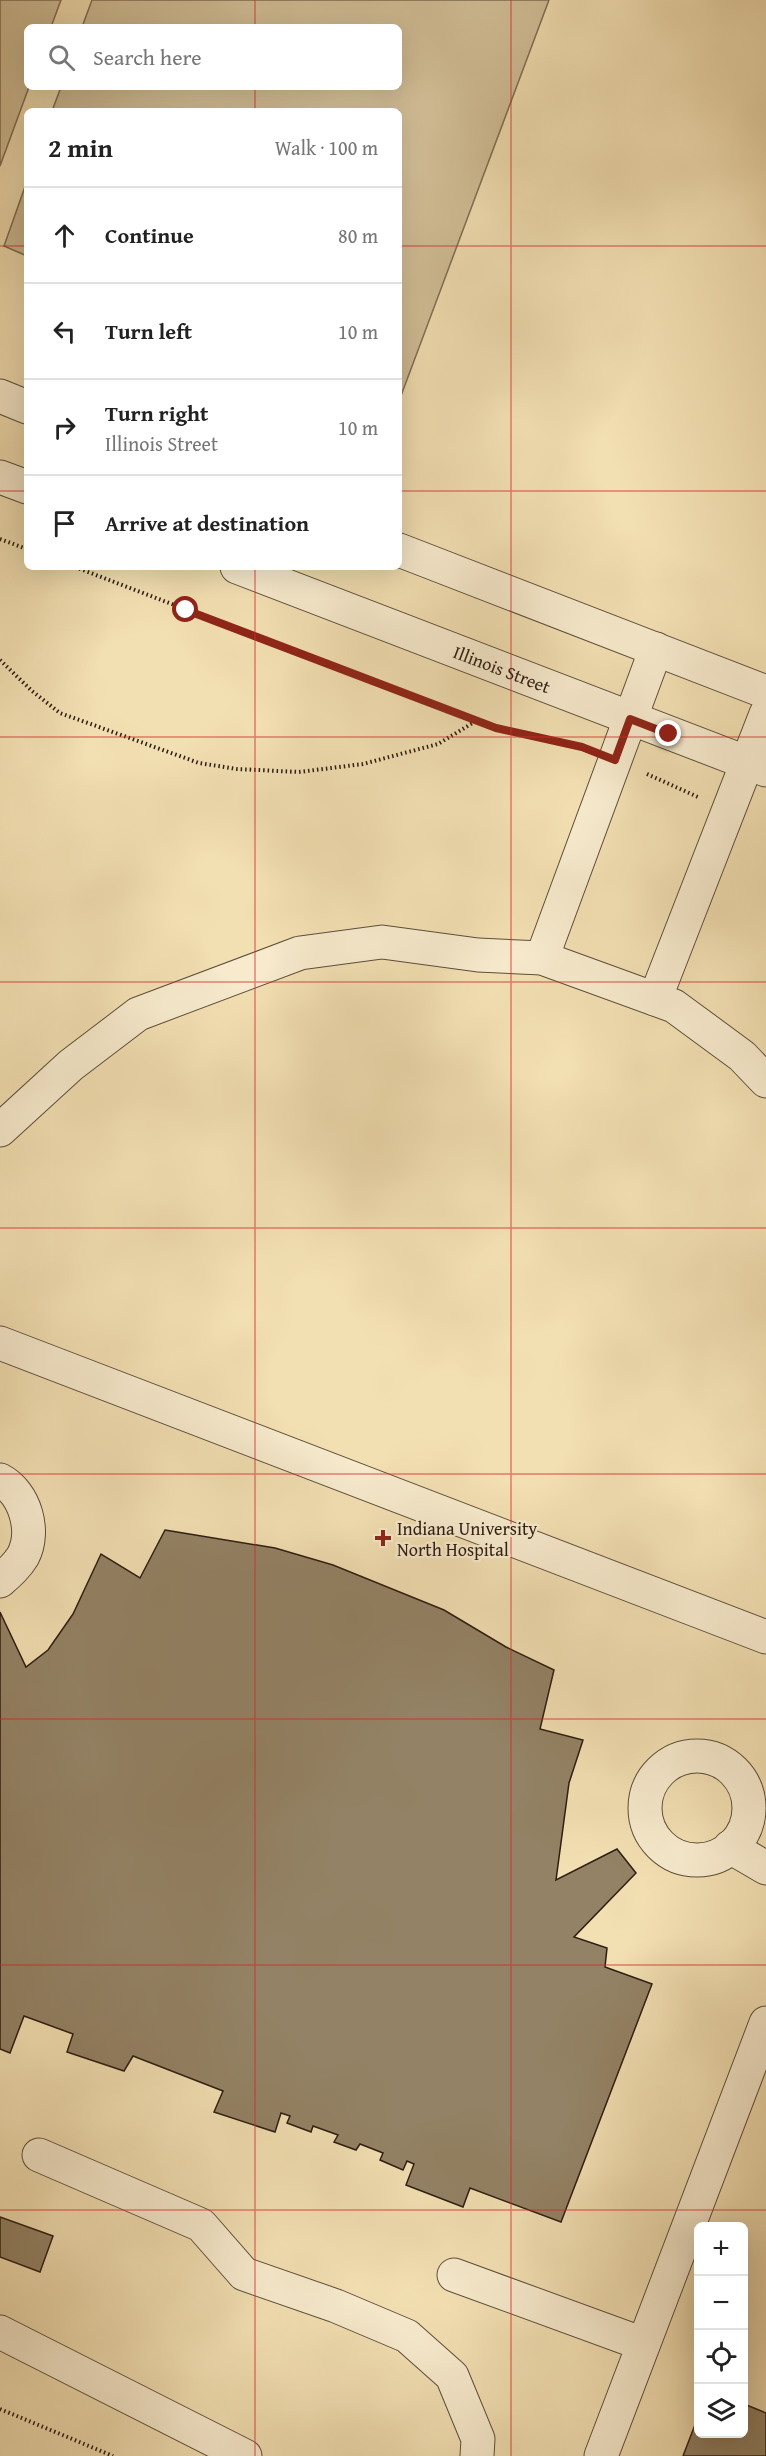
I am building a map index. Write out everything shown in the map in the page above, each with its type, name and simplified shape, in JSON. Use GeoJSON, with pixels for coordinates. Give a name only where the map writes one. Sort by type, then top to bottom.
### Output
{"type":"FeatureCollection","features":[{"type":"Feature","properties":{"kind":"street"},"geometry":{"type":"LineString","coordinates":[[0,396],[24,406]]}},
{"type":"Feature","properties":{"kind":"street"},"geometry":{"type":"LineString","coordinates":[[0,477],[24,486]]}},
{"type":"Feature","properties":{"kind":"street"},"geometry":{"type":"LineString","coordinates":[[402,551],[766,692]]}},
{"type":"Feature","properties":{"kind":"street","name":"Illinois Street"},"geometry":{"type":"LineString","coordinates":[[245,570],[757,767]]}},
{"type":"Feature","properties":{"kind":"street"},"geometry":{"type":"LineString","coordinates":[[542,958],[656,650]]}},
{"type":"Feature","properties":{"kind":"street"},"geometry":{"type":"LineString","coordinates":[[655,999],[730,805],[757,767],[766,714]]}},
{"type":"Feature","properties":{"kind":"street"},"geometry":{"type":"LineString","coordinates":[[0,1130],[71,1065],[138,1014],[223,980],[300,953],[382,942],[478,955],[542,958],[674,1006],[742,1056],[766,1081]]}},
{"type":"Feature","properties":{"kind":"street"},"geometry":{"type":"LineString","coordinates":[[0,1343],[766,1637]]}},
{"type":"Feature","properties":{"kind":"street"},"geometry":{"type":"LineString","coordinates":[[0,1480],[19,1497],[27,1515],[29,1535],[24,1554],[13,1570],[0,1581]]}},
{"type":"Feature","properties":{"kind":"street"},"geometry":{"type":"LineString","coordinates":[[730,1847],[766,1868]]}},
{"type":"Feature","properties":{"kind":"street"},"geometry":{"type":"LineString","coordinates":[[601,2456],[766,2022]]}},
{"type":"Feature","properties":{"kind":"street"},"geometry":{"type":"LineString","coordinates":[[39,2156],[201,2225],[244,2274],[336,2306],[407,2336],[452,2376],[478,2439],[477,2456]]}},
{"type":"Feature","properties":{"kind":"street"},"geometry":{"type":"LineString","coordinates":[[454,2275],[643,2344]]}},
{"type":"Feature","properties":{"kind":"street"},"geometry":{"type":"LineString","coordinates":[[0,2332],[245,2456]]}},
{"type":"Feature","properties":{"kind":"path"},"geometry":{"type":"LineString","coordinates":[[0,539],[24,548]]}},
{"type":"Feature","properties":{"kind":"path"},"geometry":{"type":"LineString","coordinates":[[83,570],[477,720],[525,735],[582,747],[694,796],[730,805]]}},
{"type":"Feature","properties":{"kind":"path"},"geometry":{"type":"LineString","coordinates":[[0,660],[32,691],[60,713],[199,764],[299,772],[363,764],[438,744],[477,720]]}},
{"type":"Feature","properties":{"kind":"path"},"geometry":{"type":"LineString","coordinates":[[0,2409],[113,2456]]}},
{"type":"Feature","properties":{"kind":"shaded area"},"geometry":{"type":"Polygon","coordinates":[[[0,0],[61,0],[52,24],[24,24],[24,90],[28,90],[0,166],[0,0]]]}},
{"type":"Feature","properties":{"kind":"shaded area"},"geometry":{"type":"Polygon","coordinates":[[[92,0],[549,0],[402,393],[402,108],[53,108],[60,90],[402,90],[402,24],[83,24],[92,0]]]}},
{"type":"Feature","properties":{"kind":"shaded area"},"geometry":{"type":"Polygon","coordinates":[[[24,189],[24,255],[4,246],[24,189]]]}},
{"type":"Feature","properties":{"kind":"building"},"geometry":{"type":"Polygon","coordinates":[[[165,1530],[275,1548],[333,1565],[444,1610],[506,1647],[554,1670],[540,1729],[583,1740],[569,1783],[556,1880],[617,1849],[636,1873],[574,1937],[607,1948],[605,1967],[652,1984],[561,2222],[470,2188],[463,2207],[406,2185],[414,2164],[407,2161],[403,2170],[380,2160],[383,2153],[360,2144],[356,2150],[334,2142],[338,2135],[313,2126],[311,2132],[287,2123],[290,2116],[281,2113],[275,2132],[214,2112],[223,2091],[133,2056],[124,2071],[67,2052],[73,2034],[24,2016],[10,2053],[0,2049],[0,1612],[26,1667],[48,1650],[73,1614],[101,1554],[140,1578],[165,1530]]]}},
{"type":"Feature","properties":{"kind":"building"},"geometry":{"type":"Polygon","coordinates":[[[0,2217],[53,2236],[40,2272],[0,2257],[0,2217]]]}},
{"type":"Feature","properties":{"kind":"building"},"geometry":{"type":"Polygon","coordinates":[[[748,2406],[766,2413],[766,2456],[683,2456],[694,2427],[694,2438],[748,2438],[748,2406]]]}},
{"type":"Feature","properties":{"kind":"place","name":"Indiana University North Hospital"},"geometry":{"type":"Point","coordinates":[383,1538]}},
{"type":"Feature","properties":{"kind":"route"},"geometry":{"type":"LineString","coordinates":[[186,610],[496,728],[582,747],[615,760],[630,719],[669,734]]}}]}
